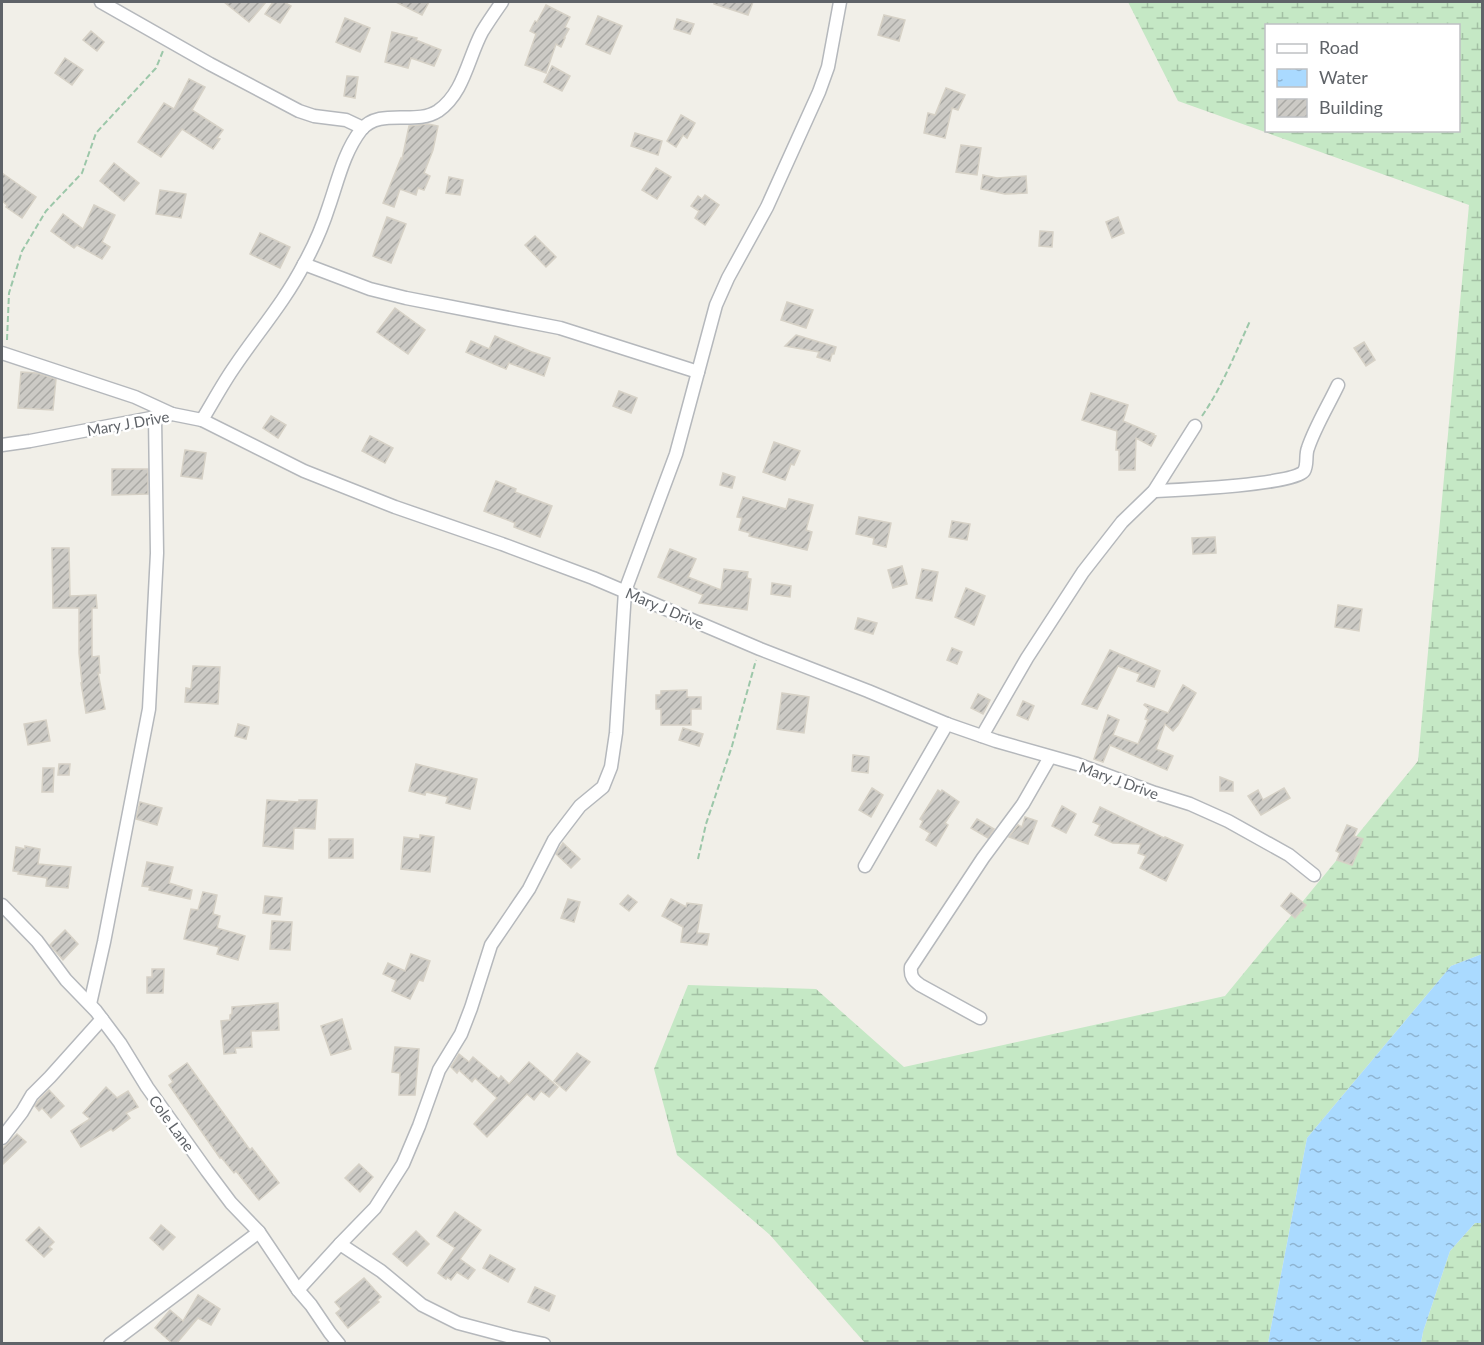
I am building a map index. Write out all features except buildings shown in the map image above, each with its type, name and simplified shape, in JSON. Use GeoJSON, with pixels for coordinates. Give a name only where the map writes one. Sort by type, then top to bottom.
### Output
{"type":"FeatureCollection","features":[{"type":"Feature","properties":{"kind":"street"},"geometry":{"type":"LineString","coordinates":[[101,2],[299,111],[314,116],[346,120],[363,128]]}},
{"type":"Feature","properties":{"kind":"street"},"geometry":{"type":"LineString","coordinates":[[202,420],[234,367],[263,328],[304,264],[328,209],[345,158],[363,128],[375,120],[428,116],[442,107],[454,93],[482,33],[501,2]]}},
{"type":"Feature","properties":{"kind":"street"},"geometry":{"type":"LineString","coordinates":[[298,1290],[375,1208],[403,1164],[439,1070],[461,1034],[491,945],[529,889],[554,840],[580,806],[603,787],[611,767],[616,733],[625,591],[676,454],[716,305],[728,278],[767,207],[819,92],[828,67],[840,2]]}},
{"type":"Feature","properties":{"kind":"street"},"geometry":{"type":"LineString","coordinates":[[304,264],[370,289],[560,328],[698,372]]}},
{"type":"Feature","properties":{"kind":"street"},"geometry":{"type":"LineString","coordinates":[[4,354],[135,397],[172,414]]}},
{"type":"Feature","properties":{"kind":"street"},"geometry":{"type":"LineString","coordinates":[[1154,491],[1259,483],[1302,474],[1306,468],[1307,449],[1338,385]]}},
{"type":"Feature","properties":{"kind":"street","name":"Mary J Drive"},"geometry":{"type":"LineString","coordinates":[[2,445],[172,414],[202,420],[303,471],[625,591],[760,649],[947,724],[1077,764],[1190,804],[1228,821],[1281,850],[1314,875]]}},
{"type":"Feature","properties":{"kind":"street"},"geometry":{"type":"LineString","coordinates":[[90,1004],[149,710],[157,553],[155,417]]}},
{"type":"Feature","properties":{"kind":"street"},"geometry":{"type":"LineString","coordinates":[[982,736],[1027,658],[1083,572],[1122,522],[1154,491],[1195,426]]}},
{"type":"Feature","properties":{"kind":"street"},"geometry":{"type":"LineString","coordinates":[[865,866],[947,724]]}},
{"type":"Feature","properties":{"kind":"street"},"geometry":{"type":"LineString","coordinates":[[980,1018],[920,985],[912,978],[911,968],[983,858],[1023,804],[1050,757]]}},
{"type":"Feature","properties":{"kind":"street","name":"Cole Lane"},"geometry":{"type":"LineString","coordinates":[[2,905],[37,941],[66,980],[102,1019],[207,1171],[231,1203],[259,1232],[298,1290],[311,1305],[328,1338],[339,1344]]}},
{"type":"Feature","properties":{"kind":"street"},"geometry":{"type":"LineString","coordinates":[[2,1138],[32,1095],[102,1019]]}},
{"type":"Feature","properties":{"kind":"street"},"geometry":{"type":"LineString","coordinates":[[110,1344],[259,1232]]}},
{"type":"Feature","properties":{"kind":"street"},"geometry":{"type":"LineString","coordinates":[[340,1244],[381,1271],[422,1305],[458,1323],[544,1344]]}},
{"type":"Feature","properties":{"kind":"path"},"geometry":{"type":"LineString","coordinates":[[4,354],[9,293],[22,251],[46,210],[82,174],[96,133],[156,68],[168,39]]}},
{"type":"Feature","properties":{"kind":"path"},"geometry":{"type":"LineString","coordinates":[[1195,426],[1214,399],[1250,321]]}},
{"type":"Feature","properties":{"kind":"path"},"geometry":{"type":"LineString","coordinates":[[698,859],[706,824],[732,746],[760,649]]}},
{"type":"Feature","properties":{"kind":"green space"},"geometry":{"type":"Polygon","coordinates":[[[1128,2],[1482,2],[1482,954],[1451,966],[1307,1138],[1268,1343],[865,1343],[770,1235],[677,1155],[654,1069],[688,985],[816,989],[904,1067],[1225,996],[1418,761],[1469,205],[1178,101],[1128,2]]]}},
{"type":"Feature","properties":{"kind":"green space"},"geometry":{"type":"Polygon","coordinates":[[[1475,1223],[1482,1223],[1482,1343],[1421,1344],[1450,1251],[1475,1223]]]}},
{"type":"Feature","properties":{"kind":"water"},"geometry":{"type":"Polygon","coordinates":[[[1482,954],[1482,1223],[1475,1223],[1450,1251],[1421,1343],[1268,1343],[1307,1138],[1451,966],[1482,954]]]}}]}
